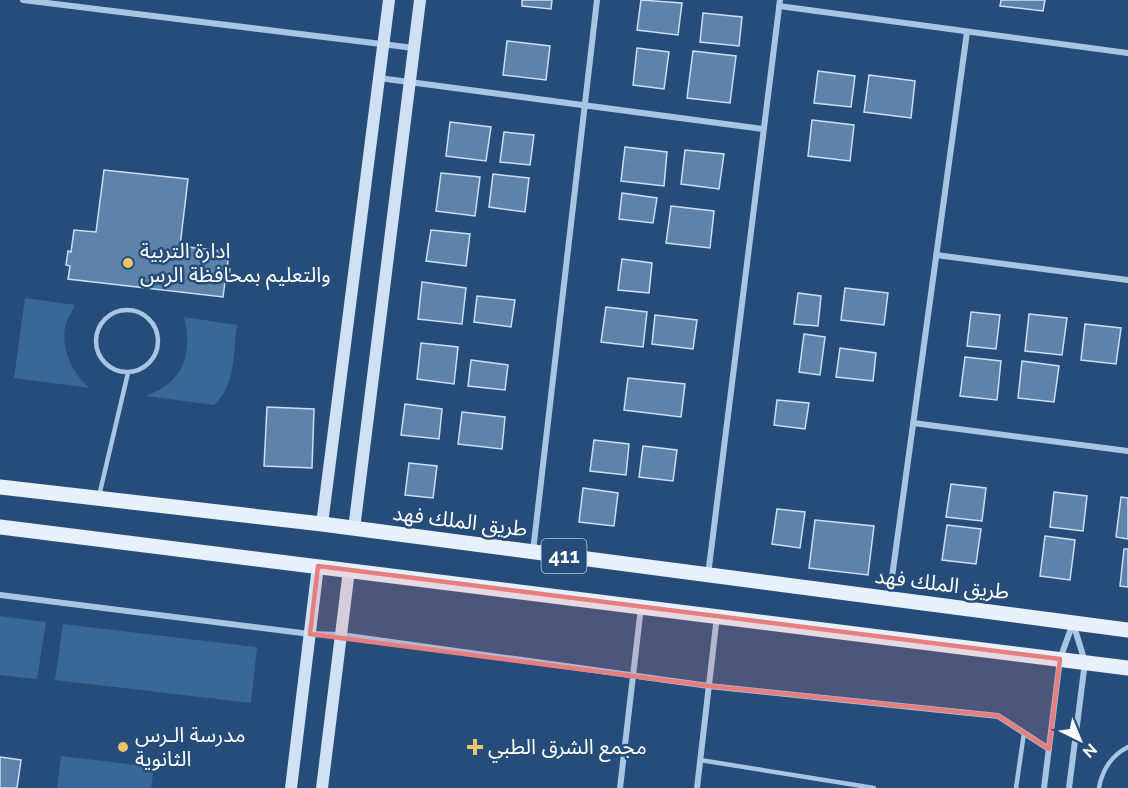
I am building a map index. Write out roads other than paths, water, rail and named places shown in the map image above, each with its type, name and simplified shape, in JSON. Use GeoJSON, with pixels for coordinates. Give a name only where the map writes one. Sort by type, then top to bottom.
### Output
{"type":"FeatureCollection","features":[{"type":"Feature","properties":{"kind":"main road","name":"طريق الملك فهد"},"geometry":{"type":"LineString","coordinates":[[0,487],[322,524],[1128,630]]}},
{"type":"Feature","properties":{"kind":"main road","name":"411"},"geometry":{"type":"LineString","coordinates":[[0,526],[1128,668]]}},
{"type":"Feature","properties":{"kind":"street"},"geometry":{"type":"LineString","coordinates":[[23,0],[414,48]]}},
{"type":"Feature","properties":{"kind":"street"},"geometry":{"type":"LineString","coordinates":[[322,524],[389,0]]}},
{"type":"Feature","properties":{"kind":"street"},"geometry":{"type":"LineString","coordinates":[[354,529],[420,0]]}},
{"type":"Feature","properties":{"kind":"street"},"geometry":{"type":"LineString","coordinates":[[533,552],[597,0]]}},
{"type":"Feature","properties":{"kind":"street"},"geometry":{"type":"LineString","coordinates":[[708,575],[779,3],[967,32],[1128,53]]}},
{"type":"Feature","properties":{"kind":"street"},"geometry":{"type":"LineString","coordinates":[[889,599],[967,32]]}},
{"type":"Feature","properties":{"kind":"street"},"geometry":{"type":"LineString","coordinates":[[379,78],[764,129]]}},
{"type":"Feature","properties":{"kind":"street"},"geometry":{"type":"LineString","coordinates":[[936,255],[1128,280]]}},
{"type":"Feature","properties":{"kind":"street"},"geometry":{"type":"LineString","coordinates":[[913,423],[1128,451]]}},
{"type":"Feature","properties":{"kind":"street"},"geometry":{"type":"LineString","coordinates":[[291,788],[318,566]]}},
{"type":"Feature","properties":{"kind":"street"},"geometry":{"type":"LineString","coordinates":[[322,788],[349,570]]}},
{"type":"Feature","properties":{"kind":"street"},"geometry":{"type":"LineString","coordinates":[[0,595],[310,634],[341,635],[709,686],[998,716],[1049,749]]}},
{"type":"Feature","properties":{"kind":"street"},"geometry":{"type":"LineString","coordinates":[[620,788],[641,607]]}},
{"type":"Feature","properties":{"kind":"street"},"geometry":{"type":"LineString","coordinates":[[697,788],[717,616]]}},
{"type":"Feature","properties":{"kind":"street"},"geometry":{"type":"LineString","coordinates":[[1044,788],[1060,659],[1073,623]]}},
{"type":"Feature","properties":{"kind":"street"},"geometry":{"type":"LineString","coordinates":[[1069,788],[1085,662],[1073,623]]}},
{"type":"Feature","properties":{"kind":"lane"},"geometry":{"type":"LineString","coordinates":[[121,310],[132,310],[150,320],[158,338],[154,358],[138,371],[128,373],[118,372],[108,367],[96,350],[95,340],[103,321],[111,314],[121,310]]}},
{"type":"Feature","properties":{"kind":"lane"},"geometry":{"type":"LineString","coordinates":[[98,498],[128,373]]}},
{"type":"Feature","properties":{"kind":"lane"},"geometry":{"type":"LineString","coordinates":[[1016,788],[1024,733]]}},
{"type":"Feature","properties":{"kind":"lane"},"geometry":{"type":"LineString","coordinates":[[1099,788],[1106,767],[1114,757],[1128,747]]}},
{"type":"Feature","properties":{"kind":"lane"},"geometry":{"type":"LineString","coordinates":[[700,760],[874,788]]}},
{"type":"Feature","properties":{"kind":"place","name":"ادارة التربية والتعليم بمحافظة الرس"},"geometry":{"type":"Point","coordinates":[128,263]}},
{"type":"Feature","properties":{"kind":"place","name":"مدرسة الـرس الثانوية"},"geometry":{"type":"Point","coordinates":[123,747]}},
{"type":"Feature","properties":{"kind":"place","name":"مجمع الشرق الطبي"},"geometry":{"type":"Point","coordinates":[475,747]}}]}
